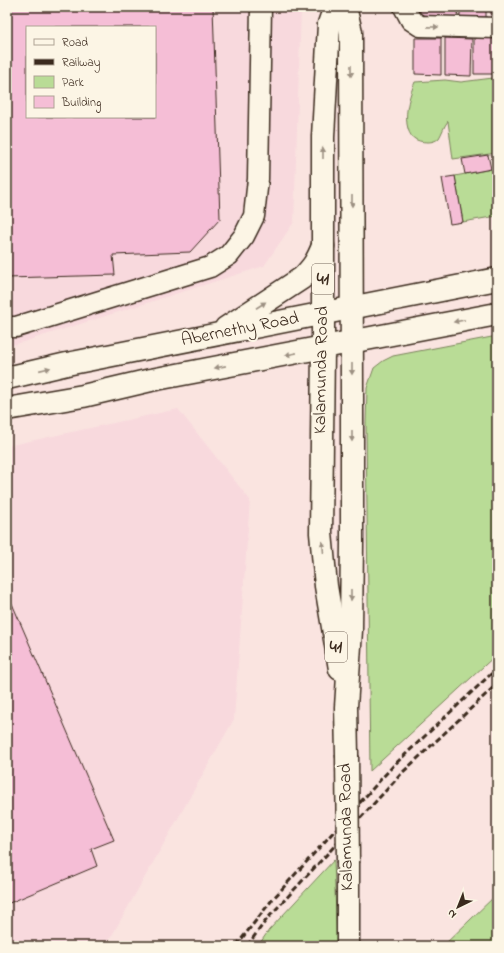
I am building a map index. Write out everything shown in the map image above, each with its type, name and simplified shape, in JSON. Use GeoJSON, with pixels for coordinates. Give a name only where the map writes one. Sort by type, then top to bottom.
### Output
{"type":"FeatureCollection","features":[{"type":"Feature","properties":{"kind":"main road","name":"Kalamunda Road"},"geometry":{"type":"LineString","coordinates":[[335,7],[329,24],[323,137],[323,376],[321,533],[326,586],[346,707]]}},
{"type":"Feature","properties":{"kind":"main road","name":"Kalamunda Road"},"geometry":{"type":"LineString","coordinates":[[345,7],[351,32],[352,276],[351,630],[346,707],[348,946]]}},
{"type":"Feature","properties":{"kind":"main road"},"geometry":{"type":"LineString","coordinates":[[216,334],[302,278],[318,258],[323,246]]}},
{"type":"Feature","properties":{"kind":"main road","name":"Abernethy Road"},"geometry":{"type":"LineString","coordinates":[[7,378],[67,364],[497,278]]}},
{"type":"Feature","properties":{"kind":"main road","name":"Abernethy Road"},"geometry":{"type":"LineString","coordinates":[[7,409],[83,396],[151,380],[497,314]]}},
{"type":"Feature","properties":{"kind":"street"},"geometry":{"type":"LineString","coordinates":[[7,327],[16,327],[210,267],[229,255],[244,236],[254,216],[258,179],[261,7]]}},
{"type":"Feature","properties":{"kind":"street"},"geometry":{"type":"LineString","coordinates":[[404,7],[411,20],[420,26],[497,28]]}},
{"type":"Feature","properties":{"kind":"shaded area"},"geometry":{"type":"Polygon","coordinates":[[[7,7],[301,7],[294,222],[264,266],[7,347],[7,7]]]}},
{"type":"Feature","properties":{"kind":"shaded area"},"geometry":{"type":"Polygon","coordinates":[[[178,409],[250,500],[234,719],[106,946],[7,946],[7,446],[178,409]]]}},
{"type":"Feature","properties":{"kind":"green space"},"geometry":{"type":"Polygon","coordinates":[[[497,78],[497,153],[453,159],[448,121],[437,140],[428,142],[413,138],[409,132],[407,124],[407,108],[415,82],[445,80],[461,82],[497,78]]]}},
{"type":"Feature","properties":{"kind":"green space"},"geometry":{"type":"Polygon","coordinates":[[[497,168],[497,216],[463,222],[455,176],[497,168]]]}},
{"type":"Feature","properties":{"kind":"green space"},"geometry":{"type":"Polygon","coordinates":[[[497,336],[497,654],[370,771],[366,423],[367,388],[374,368],[393,356],[497,336]]]}},
{"type":"Feature","properties":{"kind":"green space"},"geometry":{"type":"Polygon","coordinates":[[[334,860],[337,946],[258,946],[269,930],[334,860]]]}},
{"type":"Feature","properties":{"kind":"green space"},"geometry":{"type":"Polygon","coordinates":[[[497,894],[497,946],[443,946],[497,894]]]}},
{"type":"Feature","properties":{"kind":"building"},"geometry":{"type":"Polygon","coordinates":[[[7,7],[213,7],[220,219],[190,252],[113,255],[115,275],[7,278],[7,7]]]}},
{"type":"Feature","properties":{"kind":"building"},"geometry":{"type":"Polygon","coordinates":[[[420,7],[458,7],[457,17],[420,15],[420,7]]]}},
{"type":"Feature","properties":{"kind":"building"},"geometry":{"type":"Polygon","coordinates":[[[460,7],[486,7],[486,17],[460,17],[460,7]]]}},
{"type":"Feature","properties":{"kind":"building"},"geometry":{"type":"Polygon","coordinates":[[[491,7],[497,7],[497,18],[491,18],[491,7]]]}},
{"type":"Feature","properties":{"kind":"building"},"geometry":{"type":"Polygon","coordinates":[[[474,36],[497,37],[497,74],[474,74],[474,36]]]}},
{"type":"Feature","properties":{"kind":"building"},"geometry":{"type":"Polygon","coordinates":[[[415,38],[441,38],[441,75],[415,74],[415,38]]]}},
{"type":"Feature","properties":{"kind":"building"},"geometry":{"type":"Polygon","coordinates":[[[445,38],[472,39],[471,76],[445,75],[445,38]]]}},
{"type":"Feature","properties":{"kind":"building"},"geometry":{"type":"Polygon","coordinates":[[[488,155],[491,169],[465,174],[462,159],[488,155]]]}},
{"type":"Feature","properties":{"kind":"building"},"geometry":{"type":"Polygon","coordinates":[[[455,176],[463,222],[450,224],[442,178],[455,176]]]}},
{"type":"Feature","properties":{"kind":"building"},"geometry":{"type":"Polygon","coordinates":[[[7,592],[114,840],[91,849],[97,866],[7,904],[7,592]]]}},
{"type":"Feature","properties":{"kind":"railway"},"geometry":{"type":"LineString","coordinates":[[236,946],[272,900],[393,766],[497,669]]}},
{"type":"Feature","properties":{"kind":"railway"},"geometry":{"type":"LineString","coordinates":[[247,946],[267,919],[403,772],[497,684]]}}]}
